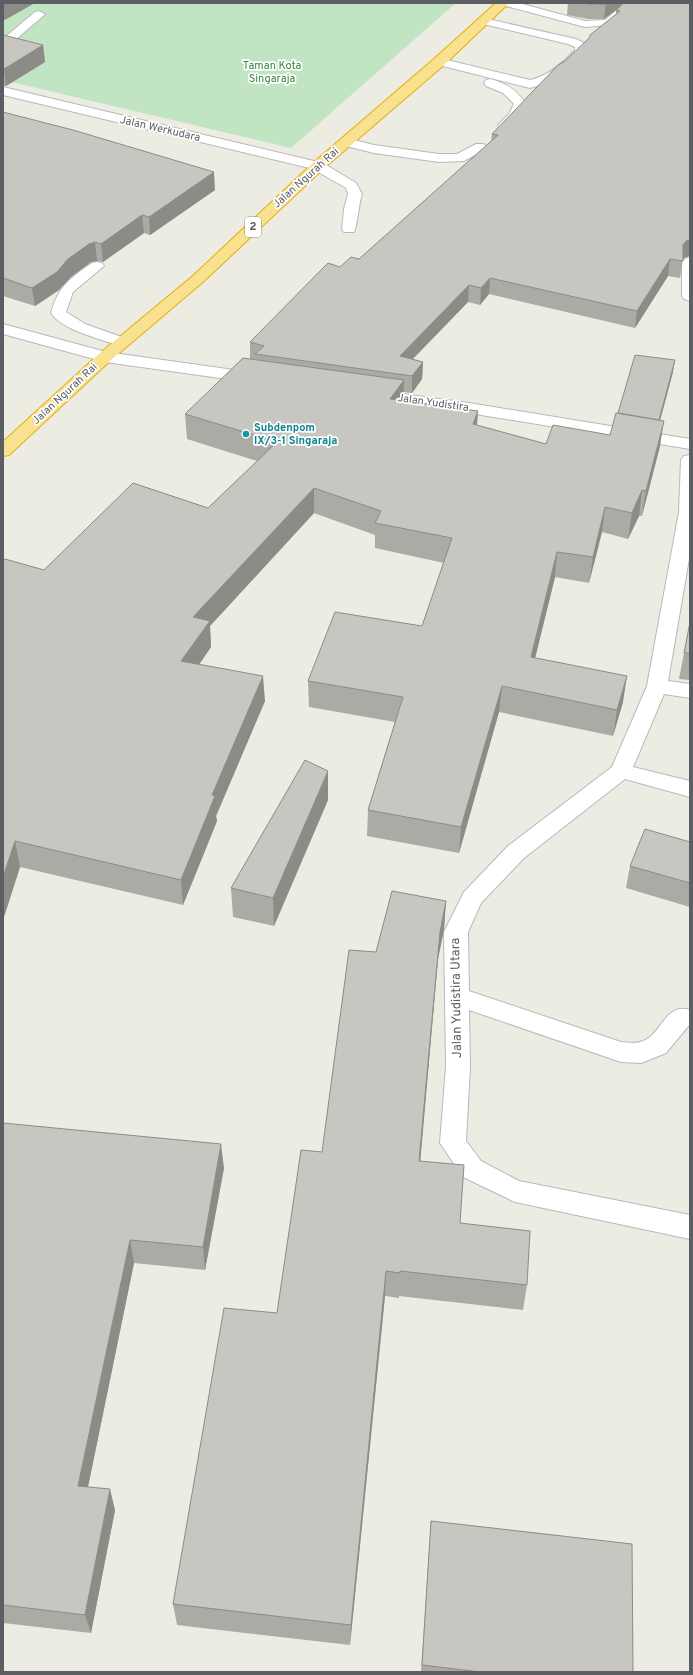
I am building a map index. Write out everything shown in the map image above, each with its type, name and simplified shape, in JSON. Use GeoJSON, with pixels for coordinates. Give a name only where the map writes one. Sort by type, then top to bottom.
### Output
{"type":"FeatureCollection","features":[{"type":"Feature","properties":{"kind":"highway","name":"Jalan Ngurah Rai"},"geometry":{"type":"LineString","coordinates":[[3,451],[122,342],[199,278],[318,166],[505,3]]}},
{"type":"Feature","properties":{"kind":"street","name":"Jalan Werkudara"},"geometry":{"type":"LineString","coordinates":[[3,91],[318,166]]}},
{"type":"Feature","properties":{"kind":"street"},"geometry":{"type":"LineString","coordinates":[[690,262],[690,294]]}},
{"type":"Feature","properties":{"kind":"street"},"geometry":{"type":"LineString","coordinates":[[3,329],[105,358],[271,380]]}},
{"type":"Feature","properties":{"kind":"street","name":"Jalan Yudistira"},"geometry":{"type":"LineString","coordinates":[[358,393],[469,408],[690,444]]}},
{"type":"Feature","properties":{"kind":"street","name":"Jalan Yudistira Utara"},"geometry":{"type":"LineString","coordinates":[[690,460],[688,512],[657,686],[621,771],[516,852],[472,898],[456,932],[458,1066],[453,1144],[472,1169],[515,1191],[690,1227]]}},
{"type":"Feature","properties":{"kind":"street"},"geometry":{"type":"LineString","coordinates":[[657,686],[690,691]]}},
{"type":"Feature","properties":{"kind":"street"},"geometry":{"type":"LineString","coordinates":[[621,771],[690,789]]}},
{"type":"Feature","properties":{"kind":"street"},"geometry":{"type":"LineString","coordinates":[[458,997],[621,1052],[641,1053],[657,1046],[682,1017]]}},
{"type":"Feature","properties":{"kind":"lane"},"geometry":{"type":"LineString","coordinates":[[505,3],[585,24],[608,23],[620,13]]}},
{"type":"Feature","properties":{"kind":"lane"},"geometry":{"type":"LineString","coordinates":[[3,45],[40,14]]}},
{"type":"Feature","properties":{"kind":"lane"},"geometry":{"type":"LineString","coordinates":[[435,65],[530,84],[543,81],[566,68],[581,51],[580,45],[572,41],[483,21]]}},
{"type":"Feature","properties":{"kind":"lane"},"geometry":{"type":"LineString","coordinates":[[435,65],[504,87],[516,95],[520,104],[514,116],[499,129]]}},
{"type":"Feature","properties":{"kind":"lane"},"geometry":{"type":"LineString","coordinates":[[346,142],[374,149],[440,158],[459,158],[480,147]]}},
{"type":"Feature","properties":{"kind":"lane"},"geometry":{"type":"LineString","coordinates":[[318,166],[351,186],[355,194],[351,209],[349,229]]}},
{"type":"Feature","properties":{"kind":"lane"},"geometry":{"type":"LineString","coordinates":[[97,266],[70,285],[61,298],[58,313],[77,325],[122,342]]}},
{"type":"Feature","properties":{"kind":"green space","name":"Taman Kota Singaraja"},"geometry":{"type":"Polygon","coordinates":[[[3,3],[456,3],[291,148],[3,80],[3,3]]]}},
{"type":"Feature","properties":{"kind":"building"},"geometry":{"type":"Polygon","coordinates":[[[582,3],[607,3],[589,4],[582,3]]]}},
{"type":"Feature","properties":{"kind":"building"},"geometry":{"type":"Polygon","coordinates":[[[624,3],[690,3],[690,240],[686,241],[683,245],[683,261],[670,259],[637,311],[490,278],[481,288],[469,285],[400,356],[423,362],[412,376],[255,354],[264,346],[250,342],[328,263],[340,267],[351,257],[359,259],[498,135],[492,134],[558,65],[565,61],[590,37],[590,35],[620,11],[616,10],[624,3]]]}},
{"type":"Feature","properties":{"kind":"building"},"geometry":{"type":"Polygon","coordinates":[[[3,35],[43,45],[3,69],[3,35]]]}},
{"type":"Feature","properties":{"kind":"building"},"geometry":{"type":"Polygon","coordinates":[[[3,112],[73,130],[214,172],[149,217],[142,215],[101,244],[95,242],[89,244],[68,259],[57,272],[32,288],[3,278],[3,112]]]}},
{"type":"Feature","properties":{"kind":"building"},"geometry":{"type":"Polygon","coordinates":[[[635,355],[675,360],[659,420],[618,413],[635,355]]]}},
{"type":"Feature","properties":{"kind":"building"},"geometry":{"type":"Polygon","coordinates":[[[243,358],[404,380],[390,399],[478,411],[473,424],[546,444],[553,425],[610,435],[616,413],[664,421],[646,491],[642,490],[632,513],[605,507],[593,557],[557,552],[531,657],[627,676],[617,710],[502,686],[461,827],[368,810],[403,697],[308,681],[335,612],[422,626],[452,538],[375,523],[381,511],[314,488],[193,617],[210,621],[181,661],[263,676],[212,795],[215,796],[181,880],[15,841],[3,877],[3,561],[5,559],[44,570],[133,483],[208,508],[277,442],[185,414],[243,358]]]}},
{"type":"Feature","properties":{"kind":"building"},"geometry":{"type":"Polygon","coordinates":[[[690,622],[690,653],[684,653],[690,622]]]}},
{"type":"Feature","properties":{"kind":"building"},"geometry":{"type":"Polygon","coordinates":[[[305,760],[328,771],[273,898],[231,888],[305,760]]]}},
{"type":"Feature","properties":{"kind":"building"},"geometry":{"type":"Polygon","coordinates":[[[645,829],[690,842],[690,883],[630,866],[645,829]]]}},
{"type":"Feature","properties":{"kind":"building"},"geometry":{"type":"Polygon","coordinates":[[[392,891],[446,901],[440,932],[419,1161],[464,1165],[460,1223],[530,1231],[527,1285],[400,1271],[400,1273],[386,1271],[351,1625],[173,1604],[224,1308],[277,1313],[301,1150],[322,1152],[349,950],[376,952],[392,891]]]}},
{"type":"Feature","properties":{"kind":"building"},"geometry":{"type":"Polygon","coordinates":[[[3,1123],[221,1144],[203,1247],[130,1240],[78,1486],[110,1489],[85,1615],[3,1605],[3,1123]]]}},
{"type":"Feature","properties":{"kind":"building"},"geometry":{"type":"Polygon","coordinates":[[[431,1521],[632,1544],[633,1672],[481,1672],[422,1665],[431,1521]]]}},
{"type":"Feature","properties":{"kind":"place","name":"Subdenpom IX/3-1 Singaraja"},"geometry":{"type":"Point","coordinates":[246,434]}}]}
